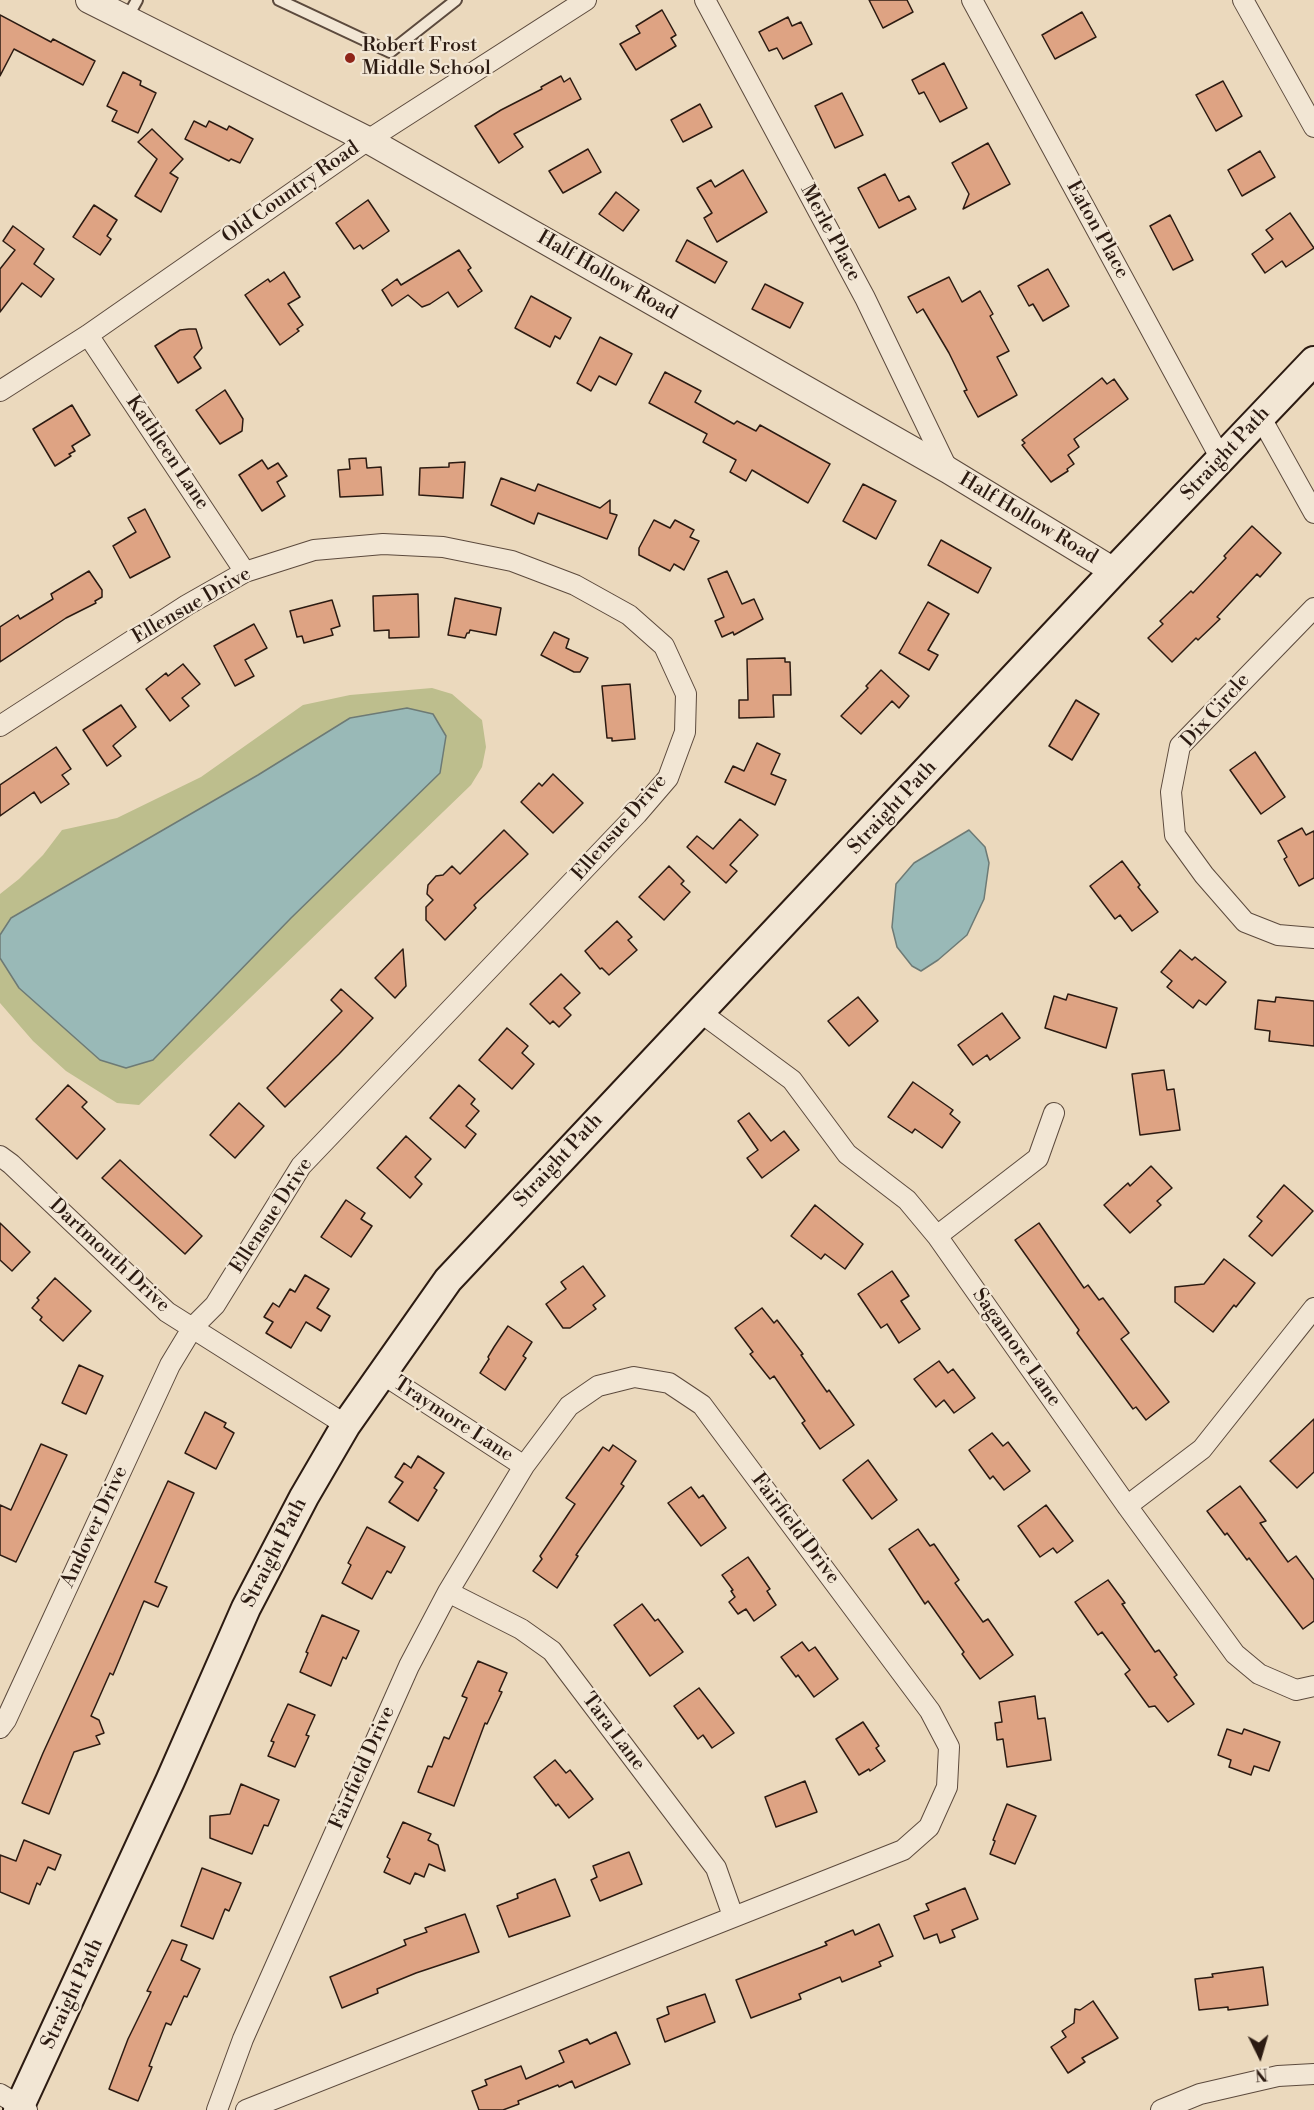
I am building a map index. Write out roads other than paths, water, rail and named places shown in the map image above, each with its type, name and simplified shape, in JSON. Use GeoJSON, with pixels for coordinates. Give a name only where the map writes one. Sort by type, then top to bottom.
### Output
{"type":"FeatureCollection","features":[{"type":"Feature","properties":{"kind":"main road","name":"Straight Path"},"geometry":{"type":"LineString","coordinates":[[16,2105],[156,1813],[246,1608],[304,1497],[346,1425],[448,1280],[1314,361]]}},
{"type":"Feature","properties":{"kind":"street","name":"Half Hollow Road"},"geometry":{"type":"LineString","coordinates":[[89,0],[132,9],[368,140],[948,470],[1114,571]]}},
{"type":"Feature","properties":{"kind":"street","name":"Merle Place"},"geometry":{"type":"LineString","coordinates":[[705,0],[865,298],[948,470]]}},
{"type":"Feature","properties":{"kind":"street","name":"Eaton Place"},"geometry":{"type":"LineString","coordinates":[[972,0],[1221,459]]}},
{"type":"Feature","properties":{"kind":"street"},"geometry":{"type":"LineString","coordinates":[[1243,0],[1314,127]]}},
{"type":"Feature","properties":{"kind":"street","name":"Old Country Road"},"geometry":{"type":"LineString","coordinates":[[0,391],[88,335],[368,140],[577,2]]}},
{"type":"Feature","properties":{"kind":"street","name":"Kathleen Lane"},"geometry":{"type":"LineString","coordinates":[[88,335],[245,572]]}},
{"type":"Feature","properties":{"kind":"street"},"geometry":{"type":"LineString","coordinates":[[1261,418],[1314,513]]}},
{"type":"Feature","properties":{"kind":"street","name":"Ellensue Drive"},"geometry":{"type":"LineString","coordinates":[[0,726],[187,605],[245,572],[314,550],[384,544],[443,547],[512,561],[575,585],[629,615],[664,646],[686,694],[685,732],[668,778],[637,814],[301,1166],[215,1305],[193,1327]]}},
{"type":"Feature","properties":{"kind":"street","name":"Dix Circle"},"geometry":{"type":"LineString","coordinates":[[1314,608],[1180,746],[1171,792],[1175,835],[1204,875],[1245,922],[1278,934],[1314,938]]}},
{"type":"Feature","properties":{"kind":"street","name":"Sagamore Lane"},"geometry":{"type":"LineString","coordinates":[[700,1012],[792,1080],[847,1154],[907,1200],[937,1236],[1127,1506],[1235,1654],[1260,1674],[1287,1686],[1296,1689],[1314,1686]]}},
{"type":"Feature","properties":{"kind":"street"},"geometry":{"type":"LineString","coordinates":[[937,1236],[1038,1158],[1054,1113]]}},
{"type":"Feature","properties":{"kind":"street","name":"Dartmouth Drive"},"geometry":{"type":"LineString","coordinates":[[0,1156],[167,1312],[346,1425]]}},
{"type":"Feature","properties":{"kind":"street"},"geometry":{"type":"LineString","coordinates":[[1127,1506],[1202,1449],[1314,1308]]}},
{"type":"Feature","properties":{"kind":"street","name":"Andover Drive"},"geometry":{"type":"LineString","coordinates":[[0,1728],[6,1720],[170,1365],[193,1327]]}},
{"type":"Feature","properties":{"kind":"street","name":"Traymore Lane"},"geometry":{"type":"LineString","coordinates":[[381,1373],[524,1466]]}},
{"type":"Feature","properties":{"kind":"street","name":"Fairfield Drive"},"geometry":{"type":"LineString","coordinates":[[217,2110],[243,2039],[409,1666],[448,1592],[524,1466],[569,1406],[598,1386],[634,1377],[669,1383],[702,1405],[930,1711],[949,1747],[947,1787],[929,1827],[903,1850],[246,2110]]}},
{"type":"Feature","properties":{"kind":"street","name":"Tara Lane"},"geometry":{"type":"LineString","coordinates":[[448,1592],[521,1629],[552,1651],[716,1868],[734,1916]]}},
{"type":"Feature","properties":{"kind":"street"},"geometry":{"type":"LineString","coordinates":[[1161,2110],[1200,2094],[1278,2076],[1314,2074]]}},
{"type":"Feature","properties":{"kind":"lane"},"geometry":{"type":"LineString","coordinates":[[279,0],[390,52],[456,0]]}},
{"type":"Feature","properties":{"kind":"water"},"geometry":{"type":"Polygon","coordinates":[[[407,708],[433,714],[446,736],[440,773],[291,918],[153,1060],[126,1068],[100,1060],[19,988],[0,958],[0,935],[11,918],[258,775],[350,718],[407,708]]]}},
{"type":"Feature","properties":{"kind":"water"},"geometry":{"type":"Polygon","coordinates":[[[969,830],[985,847],[989,863],[984,899],[967,935],[938,960],[921,971],[912,966],[897,947],[892,927],[896,884],[914,863],[969,830]]]}},
{"type":"Feature","properties":{"kind":"place","name":"Robert Frost Middle School"},"geometry":{"type":"Point","coordinates":[350,58]}}]}
